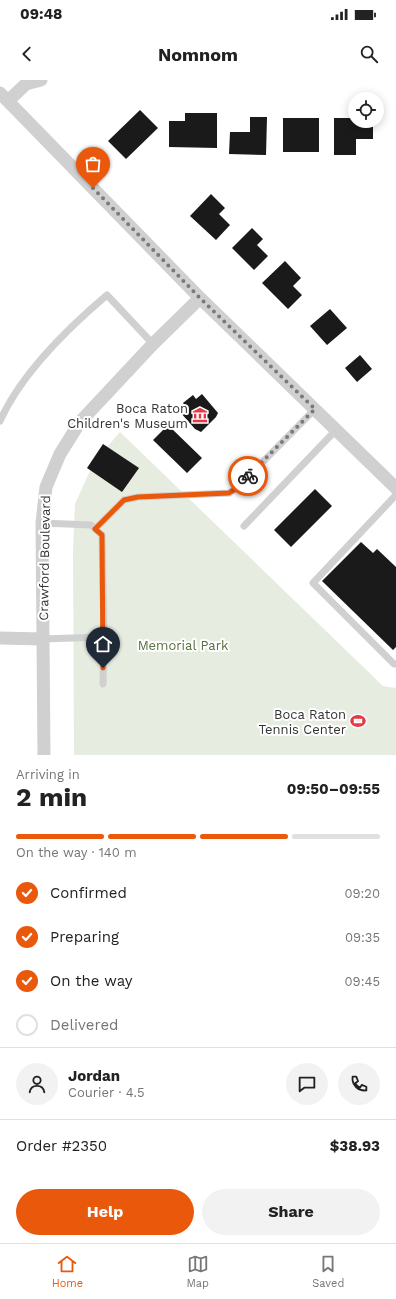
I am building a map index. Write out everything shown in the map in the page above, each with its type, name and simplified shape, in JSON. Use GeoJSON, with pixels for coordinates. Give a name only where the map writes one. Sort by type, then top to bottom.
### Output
{"type":"FeatureCollection","features":[{"type":"Feature","properties":{"kind":"street"},"geometry":{"type":"LineString","coordinates":[[41,80],[26,84],[4,97],[200,298],[396,488]]}},
{"type":"Feature","properties":{"kind":"street","name":"Crawford Boulevard"},"geometry":{"type":"LineString","coordinates":[[44,755],[42,524],[46,487],[60,454],[80,422],[153,344],[200,298]]}},
{"type":"Feature","properties":{"kind":"street"},"geometry":{"type":"LineString","coordinates":[[0,638],[42,639]]}},
{"type":"Feature","properties":{"kind":"lane"},"geometry":{"type":"LineString","coordinates":[[0,421],[5,410],[33,368],[84,314],[107,295],[153,344]]}},
{"type":"Feature","properties":{"kind":"lane"},"geometry":{"type":"LineString","coordinates":[[95,529],[124,500],[138,497],[229,493],[238,487],[315,409]]}},
{"type":"Feature","properties":{"kind":"lane"},"geometry":{"type":"LineString","coordinates":[[244,526],[336,430]]}},
{"type":"Feature","properties":{"kind":"lane"},"geometry":{"type":"LineString","coordinates":[[396,495],[313,583],[394,664],[396,664]]}},
{"type":"Feature","properties":{"kind":"lane"},"geometry":{"type":"LineString","coordinates":[[42,524],[91,525],[102,535],[104,637],[103,684]]}},
{"type":"Feature","properties":{"kind":"lane"},"geometry":{"type":"LineString","coordinates":[[42,639],[104,637]]}},
{"type":"Feature","properties":{"kind":"green space","name":"Memorial Park"},"geometry":{"type":"Polygon","coordinates":[[[120,432],[383,686],[396,688],[396,755],[74,755],[73,551],[75,504],[94,462],[120,432]]]}},
{"type":"Feature","properties":{"kind":"building"},"geometry":{"type":"Polygon","coordinates":[[[140,110],[158,128],[126,159],[108,141],[140,110]]]}},
{"type":"Feature","properties":{"kind":"building"},"geometry":{"type":"Polygon","coordinates":[[[185,113],[217,113],[217,148],[169,147],[169,121],[185,121],[185,113]]]}},
{"type":"Feature","properties":{"kind":"building"},"geometry":{"type":"Polygon","coordinates":[[[250,117],[267,117],[266,155],[229,154],[230,132],[250,132],[250,117]]]}},
{"type":"Feature","properties":{"kind":"building"},"geometry":{"type":"Polygon","coordinates":[[[283,118],[319,118],[319,152],[283,152],[283,118]]]}},
{"type":"Feature","properties":{"kind":"building"},"geometry":{"type":"Polygon","coordinates":[[[334,118],[348,118],[348,128],[373,128],[373,139],[356,139],[356,155],[334,155],[334,118]]]}},
{"type":"Feature","properties":{"kind":"building"},"geometry":{"type":"Polygon","coordinates":[[[211,194],[225,208],[219,214],[230,225],[216,240],[190,216],[211,194]]]}},
{"type":"Feature","properties":{"kind":"building"},"geometry":{"type":"Polygon","coordinates":[[[252,228],[263,239],[257,245],[268,256],[254,270],[232,248],[252,228]]]}},
{"type":"Feature","properties":{"kind":"building"},"geometry":{"type":"Polygon","coordinates":[[[285,261],[301,278],[293,286],[302,295],[288,309],[262,283],[285,261]]]}},
{"type":"Feature","properties":{"kind":"building"},"geometry":{"type":"Polygon","coordinates":[[[330,309],[347,328],[327,345],[310,326],[330,309]]]}},
{"type":"Feature","properties":{"kind":"building"},"geometry":{"type":"Polygon","coordinates":[[[360,355],[372,369],[357,382],[345,368],[360,355]]]}},
{"type":"Feature","properties":{"kind":"building","name":"Boca Raton Children's Museum"},"geometry":{"type":"Polygon","coordinates":[[[202,394],[218,413],[201,432],[195,429],[180,412],[186,407],[183,403],[193,395],[196,399],[202,394]]]}},
{"type":"Feature","properties":{"kind":"building"},"geometry":{"type":"Polygon","coordinates":[[[168,425],[202,458],[187,473],[153,440],[168,425]]]}},
{"type":"Feature","properties":{"kind":"building"},"geometry":{"type":"Polygon","coordinates":[[[103,444],[139,468],[122,492],[87,468],[103,444]]]}},
{"type":"Feature","properties":{"kind":"building"},"geometry":{"type":"Polygon","coordinates":[[[315,489],[332,506],[291,547],[274,530],[315,489]]]}},
{"type":"Feature","properties":{"kind":"building"},"geometry":{"type":"Polygon","coordinates":[[[361,542],[373,553],[377,549],[396,567],[396,647],[393,650],[322,581],[361,542]]]}},
{"type":"Feature","properties":{"kind":"way so far"},"geometry":{"type":"LineString","coordinates":[[93,188],[200,298],[315,409],[248,476]]}},
{"type":"Feature","properties":{"kind":"place","name":"Boca Raton Children's Museum"},"geometry":{"type":"Point","coordinates":[200,415]}},
{"type":"Feature","properties":{"kind":"place","name":"Boca Raton Tennis Center"},"geometry":{"type":"Point","coordinates":[358,721]}},
{"type":"Feature","properties":{"kind":"route"},"geometry":{"type":"LineString","coordinates":[[103,668],[104,637],[102,535],[95,529],[124,500],[138,497],[229,493],[238,487],[248,476]]}}]}
